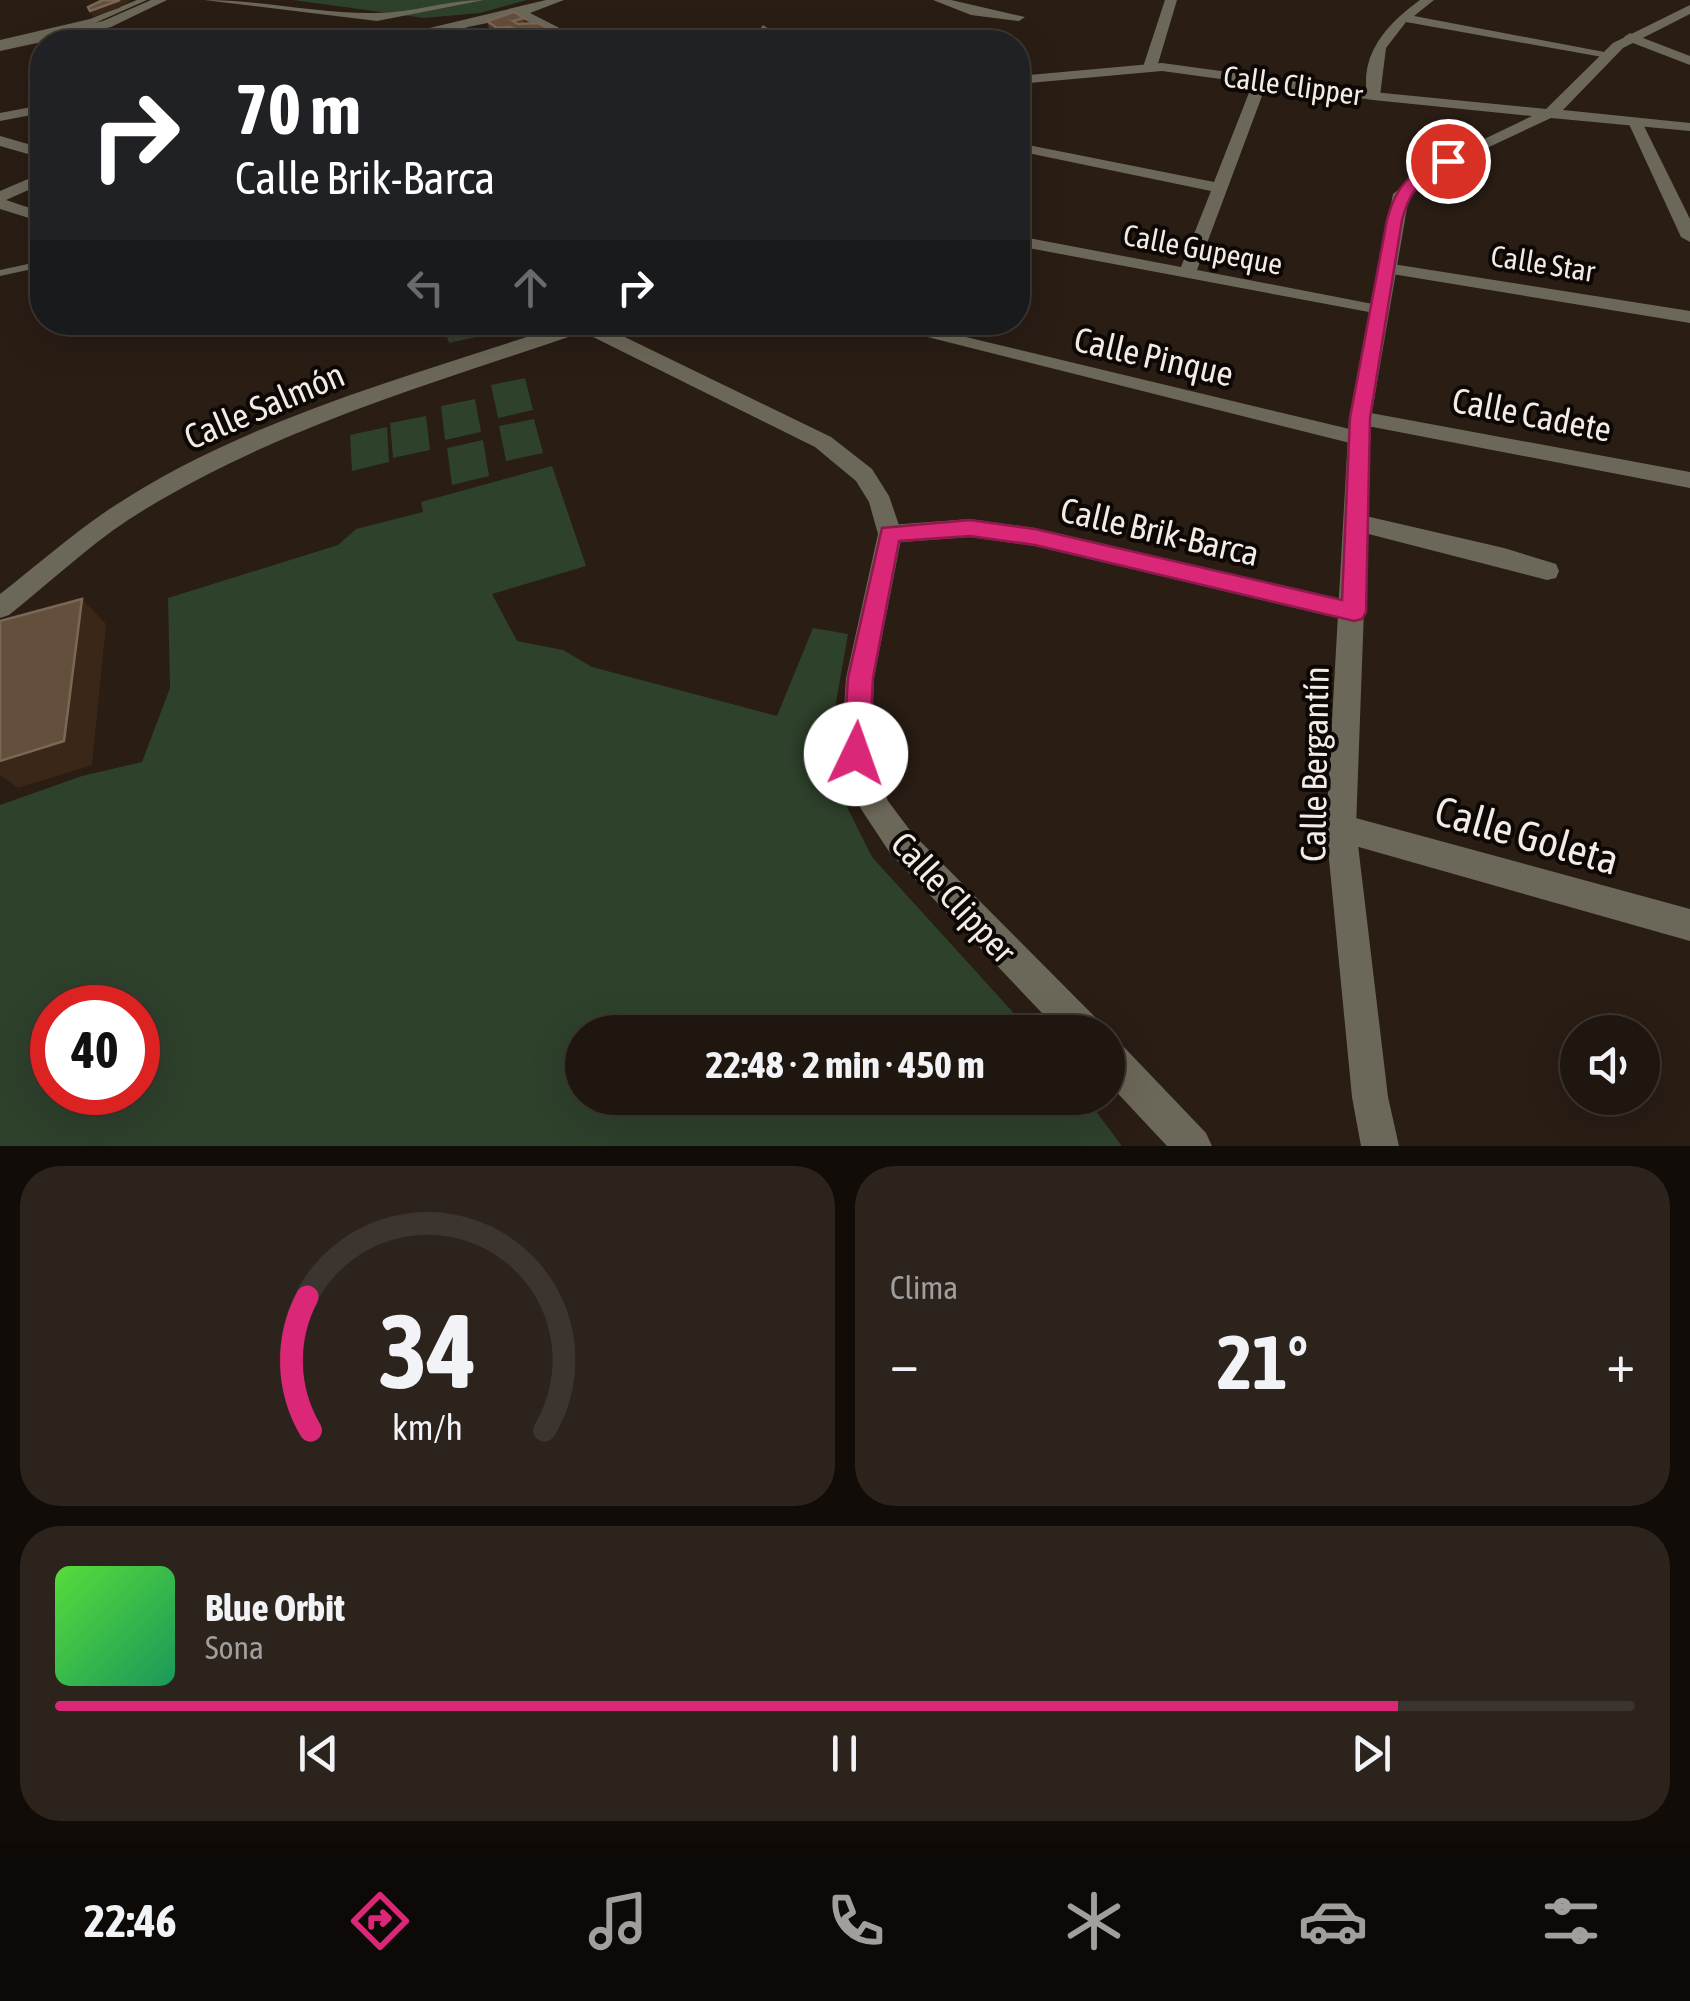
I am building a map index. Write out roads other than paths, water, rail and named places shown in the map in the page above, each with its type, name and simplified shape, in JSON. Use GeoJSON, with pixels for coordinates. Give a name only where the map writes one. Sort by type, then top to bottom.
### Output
{"type":"FeatureCollection","features":[{"type":"Feature","properties":{"kind":"street"},"geometry":{"type":"LineString","coordinates":[[71,30],[107,24],[161,0]]}},
{"type":"Feature","properties":{"kind":"street"},"geometry":{"type":"LineString","coordinates":[[210,0],[377,17],[478,0],[554,30]]}},
{"type":"Feature","properties":{"kind":"street"},"geometry":{"type":"LineString","coordinates":[[440,30],[519,14],[558,0]]}},
{"type":"Feature","properties":{"kind":"street"},"geometry":{"type":"LineString","coordinates":[[939,0],[971,11],[1019,17]]}},
{"type":"Feature","properties":{"kind":"street"},"geometry":{"type":"LineString","coordinates":[[1150,67],[1172,0]]}},
{"type":"Feature","properties":{"kind":"street"},"geometry":{"type":"LineString","coordinates":[[1373,96],[1378,42],[1428,0]]}},
{"type":"Feature","properties":{"kind":"street","name":"Calle Bergantín"},"geometry":{"type":"LineString","coordinates":[[1380,1146],[1370,1097],[1340,828],[1354,612],[1359,428],[1401,194],[1424,173],[1550,112],[1571,98],[1608,54],[1630,37],[1690,9]]}},
{"type":"Feature","properties":{"kind":"street"},"geometry":{"type":"LineString","coordinates":[[377,17],[383,24],[456,27]]}},
{"type":"Feature","properties":{"kind":"street"},"geometry":{"type":"LineString","coordinates":[[1403,18],[1608,54]]}},
{"type":"Feature","properties":{"kind":"street"},"geometry":{"type":"LineString","coordinates":[[0,42],[30,37]]}},
{"type":"Feature","properties":{"kind":"street"},"geometry":{"type":"LineString","coordinates":[[1630,37],[1690,61]]}},
{"type":"Feature","properties":{"kind":"street","name":"Calle Clipper"},"geometry":{"type":"LineString","coordinates":[[1030,81],[1150,67],[1373,96],[1690,127]]}},
{"type":"Feature","properties":{"kind":"street"},"geometry":{"type":"LineString","coordinates":[[1187,274],[1261,80]]}},
{"type":"Feature","properties":{"kind":"street"},"geometry":{"type":"LineString","coordinates":[[0,116],[30,110]]}},
{"type":"Feature","properties":{"kind":"street"},"geometry":{"type":"LineString","coordinates":[[1635,122],[1690,237]]}},
{"type":"Feature","properties":{"kind":"street"},"geometry":{"type":"LineString","coordinates":[[0,141],[30,150]]}},
{"type":"Feature","properties":{"kind":"street"},"geometry":{"type":"LineString","coordinates":[[1030,149],[1217,187]]}},
{"type":"Feature","properties":{"kind":"street"},"geometry":{"type":"LineString","coordinates":[[0,201],[30,185]]}},
{"type":"Feature","properties":{"kind":"street"},"geometry":{"type":"LineString","coordinates":[[0,201],[30,212]]}},
{"type":"Feature","properties":{"kind":"street","name":"Calle Gupeque"},"geometry":{"type":"LineString","coordinates":[[1030,243],[1378,312]]}},
{"type":"Feature","properties":{"kind":"street","name":"Calle Star"},"geometry":{"type":"LineString","coordinates":[[1386,268],[1690,318]]}},
{"type":"Feature","properties":{"kind":"street","name":"Calle Salmón"},"geometry":{"type":"LineString","coordinates":[[0,608],[117,516],[203,466],[298,422],[557,335]]}},
{"type":"Feature","properties":{"kind":"street"},"geometry":{"type":"LineString","coordinates":[[612,335],[823,442],[864,474],[881,502],[890,534]]}},
{"type":"Feature","properties":{"kind":"street","name":"Calle Pinque"},"geometry":{"type":"LineString","coordinates":[[936,335],[1359,428]]}},
{"type":"Feature","properties":{"kind":"street","name":"Calle Cadete"},"geometry":{"type":"LineString","coordinates":[[1359,428],[1690,480]]}},
{"type":"Feature","properties":{"kind":"street"},"geometry":{"type":"LineString","coordinates":[[1357,522],[1504,557],[1547,572]]}},
{"type":"Feature","properties":{"kind":"street","name":"Calle Brik-Barca"},"geometry":{"type":"LineString","coordinates":[[890,534],[970,528],[1035,537],[1354,612]]}},
{"type":"Feature","properties":{"kind":"street","name":"Calle Clipper"},"geometry":{"type":"LineString","coordinates":[[890,534],[860,678],[856,754],[876,809],[901,844],[1067,1015]]}},
{"type":"Feature","properties":{"kind":"street","name":"Calle Goleta"},"geometry":{"type":"LineString","coordinates":[[1340,828],[1690,925]]}},
{"type":"Feature","properties":{"kind":"street"},"geometry":{"type":"LineString","coordinates":[[1125,1075],[1194,1146]]}},
{"type":"Feature","properties":{"kind":"lane"},"geometry":{"type":"LineString","coordinates":[[58,30],[143,0]]}},
{"type":"Feature","properties":{"kind":"lane"},"geometry":{"type":"LineString","coordinates":[[0,42],[30,36]]}},
{"type":"Feature","properties":{"kind":"lane"},"geometry":{"type":"LineString","coordinates":[[0,273],[30,267]]}}]}
